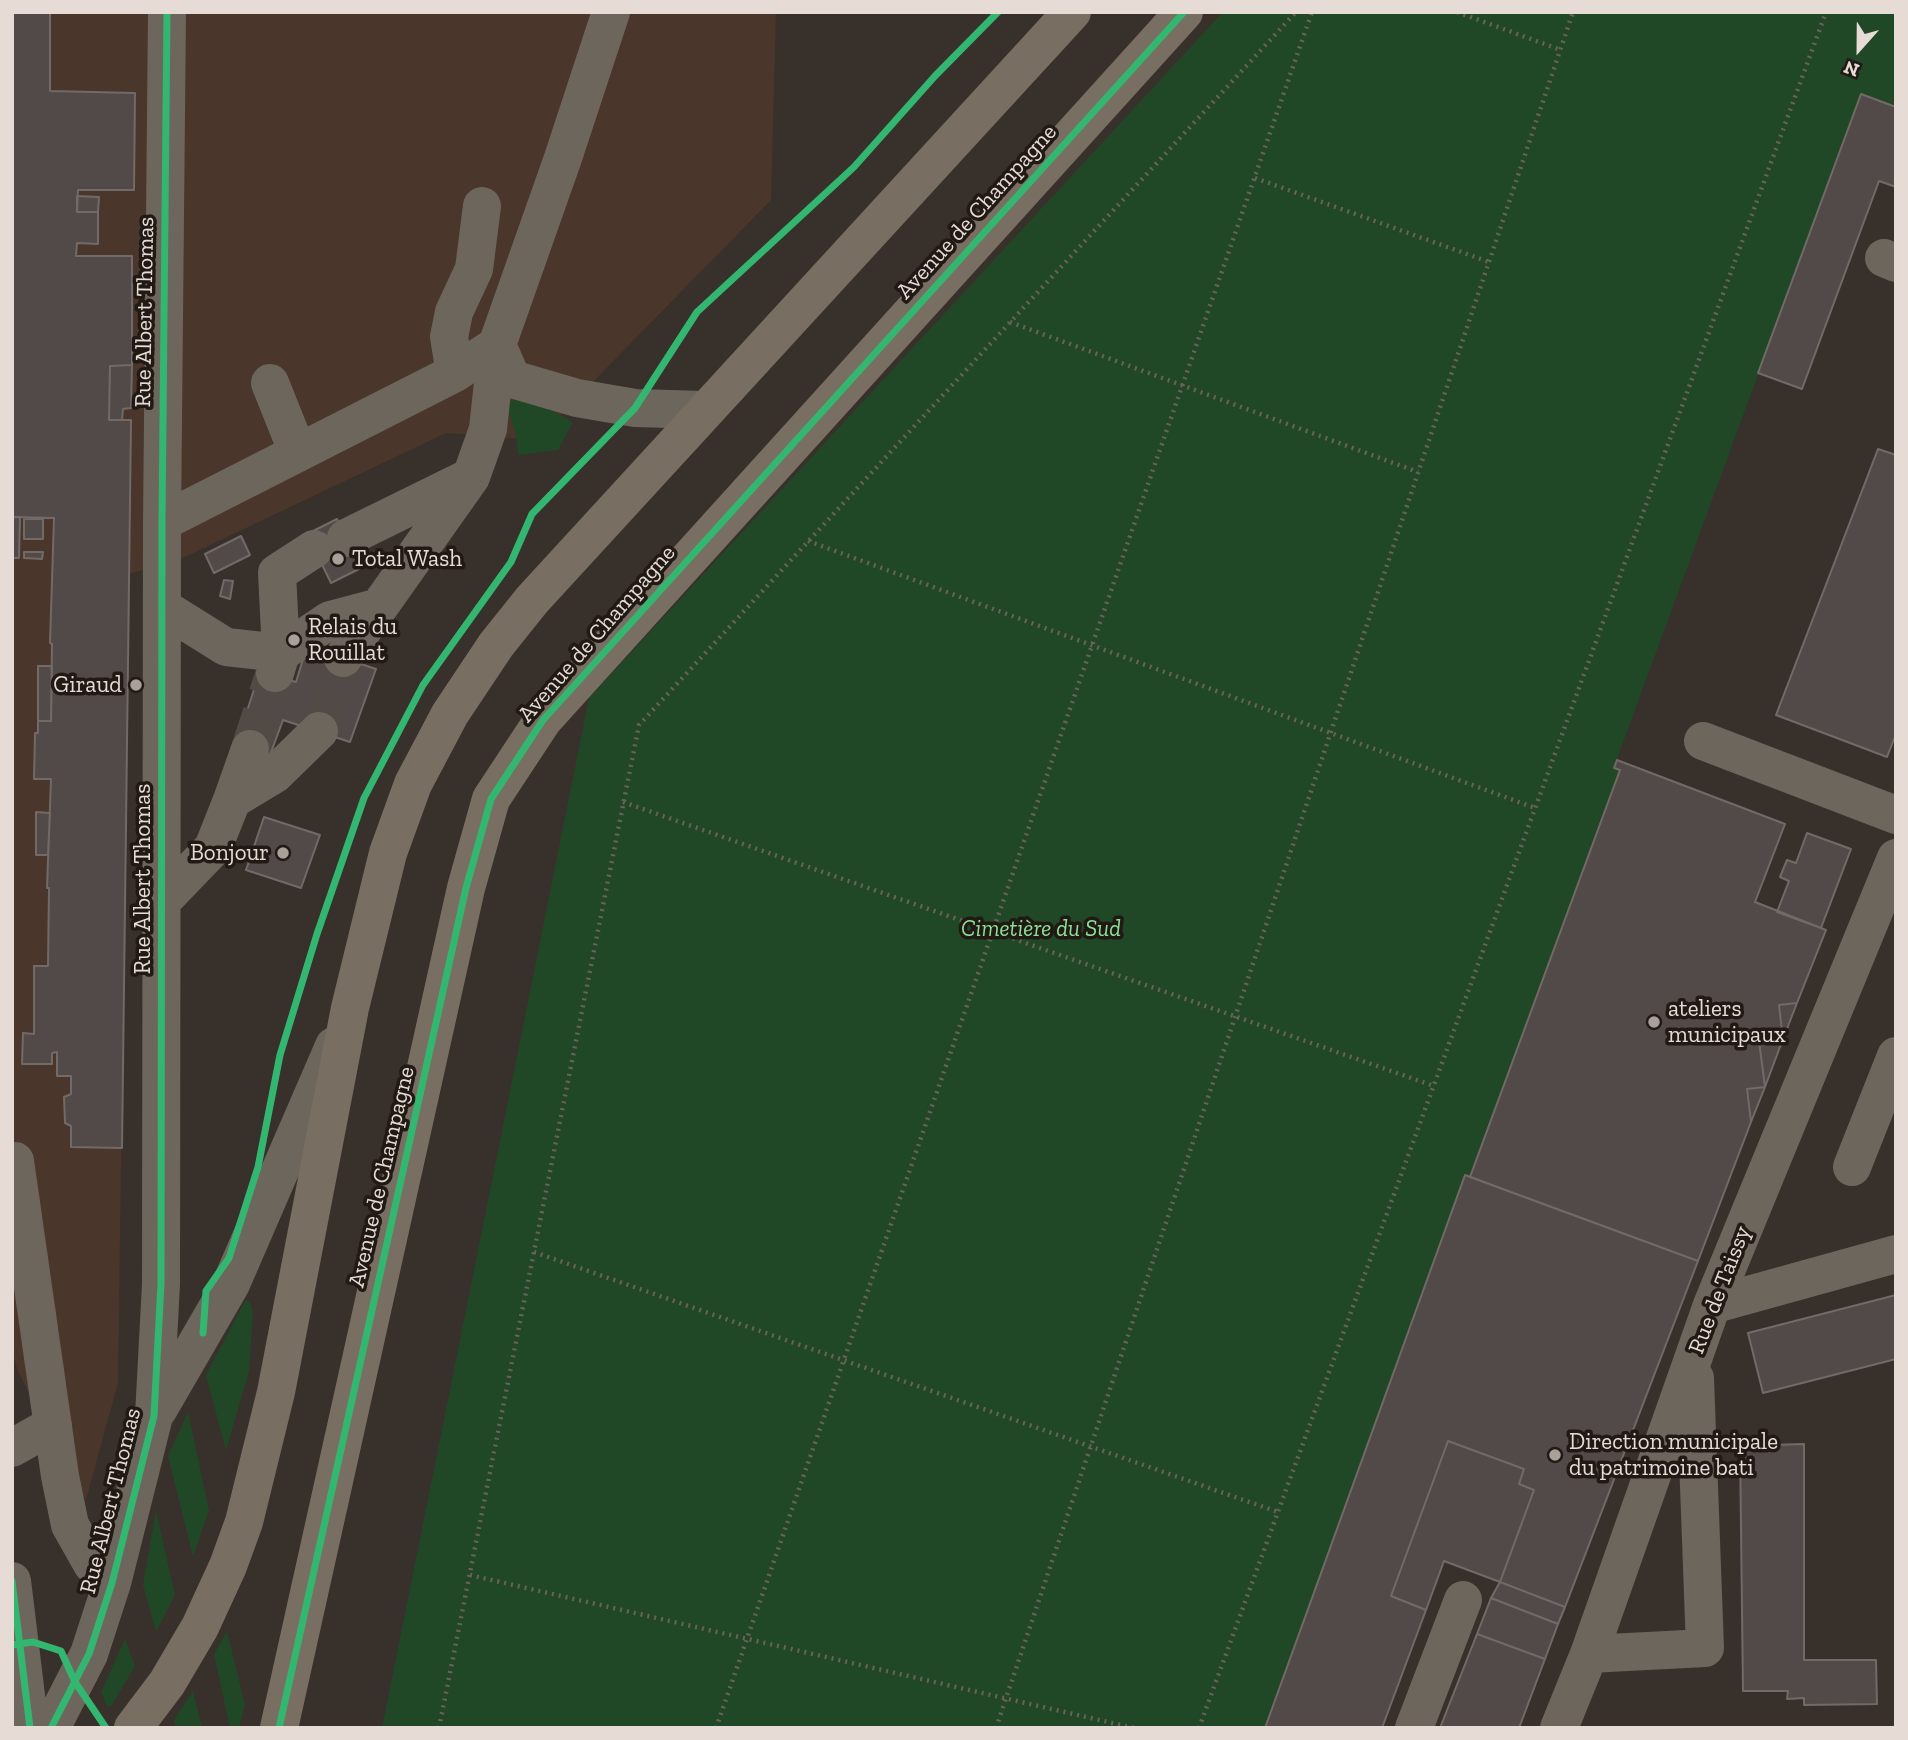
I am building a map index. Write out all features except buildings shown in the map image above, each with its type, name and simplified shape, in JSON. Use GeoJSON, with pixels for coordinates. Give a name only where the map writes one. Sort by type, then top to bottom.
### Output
{"type":"FeatureCollection","features":[{"type":"Feature","properties":{"kind":"main road"},"geometry":{"type":"LineString","coordinates":[[133,1728],[167,1683],[200,1627],[228,1566],[244,1522],[276,1392],[350,1008],[388,853],[413,784],[450,714],[496,645],[532,600],[1072,12]]}},
{"type":"Feature","properties":{"kind":"main road","name":"Avenue de Champagne"},"geometry":{"type":"LineString","coordinates":[[279,1728],[466,888],[491,799],[543,720],[1184,12]]}},
{"type":"Feature","properties":{"kind":"street","name":"Rue Albert Thomas"},"geometry":{"type":"LineString","coordinates":[[51,1728],[89,1654],[113,1583],[154,1416],[161,1284],[162,522],[167,12]]}},
{"type":"Feature","properties":{"kind":"street"},"geometry":{"type":"LineString","coordinates":[[343,658],[471,477],[488,429],[497,345],[611,12]]}},
{"type":"Feature","properties":{"kind":"street"},"geometry":{"type":"LineString","coordinates":[[455,373],[449,337],[454,312],[474,269],[482,206]]}},
{"type":"Feature","properties":{"kind":"street"},"geometry":{"type":"LineString","coordinates":[[162,522],[455,373],[497,345]]}},
{"type":"Feature","properties":{"kind":"street"},"geometry":{"type":"LineString","coordinates":[[497,345],[512,379],[577,398],[635,408],[704,410]]}},
{"type":"Feature","properties":{"kind":"street"},"geometry":{"type":"LineString","coordinates":[[270,383],[298,453]]}},
{"type":"Feature","properties":{"kind":"street"},"geometry":{"type":"LineString","coordinates":[[278,664],[277,573],[330,544],[471,477]]}},
{"type":"Feature","properties":{"kind":"street"},"geometry":{"type":"LineString","coordinates":[[162,607],[226,647],[278,664]]}},
{"type":"Feature","properties":{"kind":"street"},"geometry":{"type":"LineString","coordinates":[[278,664],[330,620],[379,607]]}},
{"type":"Feature","properties":{"kind":"street"},"geometry":{"type":"LineString","coordinates":[[232,800],[275,774],[319,731]]}},
{"type":"Feature","properties":{"kind":"street"},"geometry":{"type":"LineString","coordinates":[[1703,741],[1896,815]]}},
{"type":"Feature","properties":{"kind":"street"},"geometry":{"type":"LineString","coordinates":[[162,901],[214,848],[250,749]]}},
{"type":"Feature","properties":{"kind":"street","name":"Rue de Taissy"},"geometry":{"type":"LineString","coordinates":[[1559,1728],[1589,1654],[1712,1305],[1894,872]]}},
{"type":"Feature","properties":{"kind":"street"},"geometry":{"type":"LineString","coordinates":[[154,1416],[231,1284],[350,1008]]}},
{"type":"Feature","properties":{"kind":"street"},"geometry":{"type":"LineString","coordinates":[[1852,1167],[1896,1056]]}},
{"type":"Feature","properties":{"kind":"street"},"geometry":{"type":"LineString","coordinates":[[15,1161],[60,1476],[70,1525],[92,1564],[113,1583]]}},
{"type":"Feature","properties":{"kind":"street"},"geometry":{"type":"LineString","coordinates":[[1712,1305],[1896,1254]]}},
{"type":"Feature","properties":{"kind":"street"},"geometry":{"type":"LineString","coordinates":[[1589,1654],[1705,1648],[1694,1357]]}},
{"type":"Feature","properties":{"kind":"street"},"geometry":{"type":"LineString","coordinates":[[12,1448],[53,1425]]}},
{"type":"Feature","properties":{"kind":"street"},"geometry":{"type":"LineString","coordinates":[[12,1581],[30,1728]]}},
{"type":"Feature","properties":{"kind":"street"},"geometry":{"type":"LineString","coordinates":[[1415,1728],[1462,1600]]}},
{"type":"Feature","properties":{"kind":"path"},"geometry":{"type":"LineString","coordinates":[[439,1728],[639,725],[1296,12]]}},
{"type":"Feature","properties":{"kind":"path"},"geometry":{"type":"LineString","coordinates":[[716,1728],[1312,12]]}},
{"type":"Feature","properties":{"kind":"path"},"geometry":{"type":"LineString","coordinates":[[1457,12],[1561,50]]}},
{"type":"Feature","properties":{"kind":"path"},"geometry":{"type":"LineString","coordinates":[[996,1728],[1573,12]]}},
{"type":"Feature","properties":{"kind":"path"},"geometry":{"type":"LineString","coordinates":[[1199,1728],[1826,12]]}},
{"type":"Feature","properties":{"kind":"path"},"geometry":{"type":"LineString","coordinates":[[1255,178],[1489,262]]}},
{"type":"Feature","properties":{"kind":"path"},"geometry":{"type":"LineString","coordinates":[[1010,323],[1418,472]]}},
{"type":"Feature","properties":{"kind":"path"},"geometry":{"type":"LineString","coordinates":[[808,541],[1535,808]]}},
{"type":"Feature","properties":{"kind":"path"},"geometry":{"type":"LineString","coordinates":[[624,802],[1434,1086]]}},
{"type":"Feature","properties":{"kind":"path"},"geometry":{"type":"LineString","coordinates":[[534,1252],[1278,1512]]}},
{"type":"Feature","properties":{"kind":"path"},"geometry":{"type":"LineString","coordinates":[[470,1575],[1134,1728]]}},
{"type":"Feature","properties":{"kind":"shaded area"},"geometry":{"type":"Polygon","coordinates":[[[12,12],[776,12],[771,200],[536,440],[446,433],[185,557],[129,574],[118,1383],[86,1500],[18,1372],[12,1350],[12,12]]]}},
{"type":"Feature","properties":{"kind":"green space","name":"Cimetière du Sud"},"geometry":{"type":"Polygon","coordinates":[[[1223,12],[1896,12],[1896,106],[1861,94],[1614,767],[1620,770],[1470,1177],[1465,1176],[1265,1728],[382,1728],[589,698],[1223,12]]]}},
{"type":"Feature","properties":{"kind":"green space"},"geometry":{"type":"Polygon","coordinates":[[[522,395],[573,422],[558,450],[518,455],[517,439],[507,405],[522,395]]]}},
{"type":"Feature","properties":{"kind":"green space"},"geometry":{"type":"Polygon","coordinates":[[[245,1301],[249,1301],[253,1311],[249,1371],[226,1450],[206,1375],[245,1301]]]}},
{"type":"Feature","properties":{"kind":"green space"},"geometry":{"type":"Polygon","coordinates":[[[188,1412],[209,1511],[193,1556],[168,1456],[188,1412]]]}},
{"type":"Feature","properties":{"kind":"green space"},"geometry":{"type":"Polygon","coordinates":[[[156,1511],[175,1595],[156,1632],[143,1585],[156,1511]]]}},
{"type":"Feature","properties":{"kind":"green space"},"geometry":{"type":"Polygon","coordinates":[[[227,1631],[245,1705],[239,1728],[230,1728],[214,1654],[227,1631]]]}},
{"type":"Feature","properties":{"kind":"green space"},"geometry":{"type":"Polygon","coordinates":[[[125,1639],[135,1666],[112,1705],[107,1707],[101,1692],[125,1639]]]}},
{"type":"Feature","properties":{"kind":"green space"},"geometry":{"type":"Polygon","coordinates":[[[193,1691],[202,1728],[176,1728],[174,1720],[193,1691]]]}},
{"type":"Feature","properties":{"kind":"tunnel"},"geometry":{"type":"LineString","coordinates":[[319,731],[343,658]]}},
{"type":"Feature","properties":{"kind":"tunnel"},"geometry":{"type":"LineString","coordinates":[[250,749],[274,675]]}},
{"type":"Feature","properties":{"kind":"cycle path"},"geometry":{"type":"LineString","coordinates":[[51,1728],[89,1654],[112,1583],[154,1416],[161,1284],[162,522],[167,12]]}},
{"type":"Feature","properties":{"kind":"cycle path"},"geometry":{"type":"LineString","coordinates":[[203,1333],[206,1291],[229,1258],[258,1167],[280,1055],[317,934],[364,798],[423,685],[511,562],[532,514],[635,408],[697,312],[854,167],[935,76],[998,12]]}},
{"type":"Feature","properties":{"kind":"cycle path"},"geometry":{"type":"LineString","coordinates":[[279,1728],[466,888],[491,799],[543,720],[1184,12]]}},
{"type":"Feature","properties":{"kind":"cycle path"},"geometry":{"type":"LineString","coordinates":[[12,1581],[30,1728]]}},
{"type":"Feature","properties":{"kind":"cycle path"},"geometry":{"type":"LineString","coordinates":[[12,1645],[33,1642],[61,1651],[75,1682],[106,1728]]}},
{"type":"Feature","properties":{"kind":"place","name":"Total Wash"},"geometry":{"type":"Point","coordinates":[338,559]}},
{"type":"Feature","properties":{"kind":"place","name":"Relais du Rouillat"},"geometry":{"type":"Point","coordinates":[294,640]}},
{"type":"Feature","properties":{"kind":"place","name":"Giraud"},"geometry":{"type":"Point","coordinates":[136,685]}},
{"type":"Feature","properties":{"kind":"place","name":"Bonjour"},"geometry":{"type":"Point","coordinates":[283,853]}},
{"type":"Feature","properties":{"kind":"place","name":"ateliers municipaux"},"geometry":{"type":"Point","coordinates":[1654,1022]}},
{"type":"Feature","properties":{"kind":"place","name":"Direction municipale du patrimoine bati"},"geometry":{"type":"Point","coordinates":[1555,1455]}}]}
